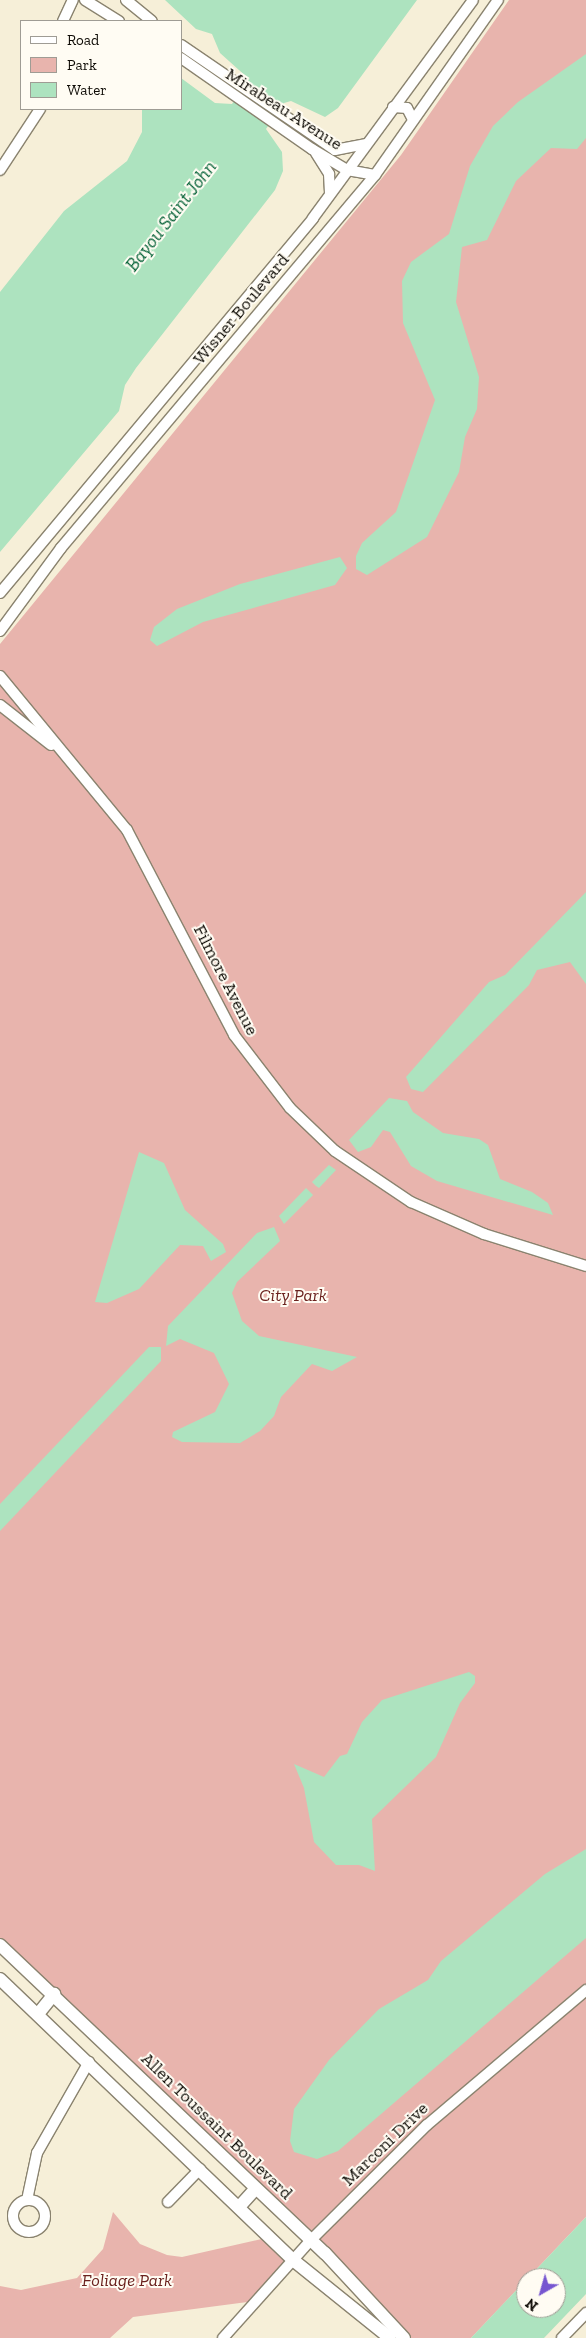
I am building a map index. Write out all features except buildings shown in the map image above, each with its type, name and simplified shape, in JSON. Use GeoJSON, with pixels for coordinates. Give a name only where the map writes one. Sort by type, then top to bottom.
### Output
{"type":"FeatureCollection","features":[{"type":"Feature","properties":{"kind":"main road","name":"Allen Toussaint Boulevard"},"geometry":{"type":"LineString","coordinates":[[0,1945],[54,1994],[311,2240],[404,2338]]}},
{"type":"Feature","properties":{"kind":"main road"},"geometry":{"type":"LineString","coordinates":[[0,1979],[293,2260],[390,2338]]}},
{"type":"Feature","properties":{"kind":"main road"},"geometry":{"type":"LineString","coordinates":[[38,2014],[54,1994]]}},
{"type":"Feature","properties":{"kind":"main road"},"geometry":{"type":"LineString","coordinates":[[239,2207],[256,2188]]}},
{"type":"Feature","properties":{"kind":"street"},"geometry":{"type":"LineString","coordinates":[[63,20],[73,0]]}},
{"type":"Feature","properties":{"kind":"street"},"geometry":{"type":"LineString","coordinates":[[85,0],[117,20]]}},
{"type":"Feature","properties":{"kind":"street"},"geometry":{"type":"LineString","coordinates":[[126,0],[151,20]]}},
{"type":"Feature","properties":{"kind":"street","name":"Wisner Boulevard"},"geometry":{"type":"LineString","coordinates":[[0,593],[132,440],[330,194],[473,0]]}},
{"type":"Feature","properties":{"kind":"street","name":"Wisner Boulevard"},"geometry":{"type":"LineString","coordinates":[[0,633],[61,548],[374,175],[498,0]]}},
{"type":"Feature","properties":{"kind":"street","name":"Mirabeau Avenue"},"geometry":{"type":"LineString","coordinates":[[182,46],[325,145],[344,151],[367,144]]}},
{"type":"Feature","properties":{"kind":"street","name":"Mirabeau Avenue"},"geometry":{"type":"LineString","coordinates":[[182,59],[225,91],[312,149],[347,170],[374,175]]}},
{"type":"Feature","properties":{"kind":"street"},"geometry":{"type":"LineString","coordinates":[[393,107],[407,108],[413,120]]}},
{"type":"Feature","properties":{"kind":"street"},"geometry":{"type":"LineString","coordinates":[[0,170],[39,110]]}},
{"type":"Feature","properties":{"kind":"street"},"geometry":{"type":"LineString","coordinates":[[312,149],[329,174],[330,194]]}},
{"type":"Feature","properties":{"kind":"street","name":"Filmore Avenue"},"geometry":{"type":"LineString","coordinates":[[1,676],[141,853],[234,1035],[268,1084],[303,1120],[355,1166],[411,1202],[484,1234],[586,1266]]}},
{"type":"Feature","properties":{"kind":"street","name":"Filmore Avenue"},"geometry":{"type":"LineString","coordinates":[[0,705],[66,756]]}},
{"type":"Feature","properties":{"kind":"street","name":"Marconi Drive"},"geometry":{"type":"LineString","coordinates":[[223,2338],[311,2240],[464,2092],[586,1990]]}},
{"type":"Feature","properties":{"kind":"street"},"geometry":{"type":"LineString","coordinates":[[27,2200],[37,2153],[88,2062]]}},
{"type":"Feature","properties":{"kind":"street"},"geometry":{"type":"LineString","coordinates":[[168,2202],[200,2169]]}},
{"type":"Feature","properties":{"kind":"street"},"geometry":{"type":"LineString","coordinates":[[562,2338],[586,2313]]}},
{"type":"Feature","properties":{"kind":"green space","name":"City Park"},"geometry":{"type":"Polygon","coordinates":[[[509,0],[586,0],[586,2217],[538,2268],[516,2268],[516,2291],[471,2338],[404,2338],[0,1945],[0,644],[401,155],[509,0]]]}},
{"type":"Feature","properties":{"kind":"green space","name":"Foliage Park"},"geometry":{"type":"Polygon","coordinates":[[[113,2212],[140,2244],[167,2255],[182,2257],[270,2237],[293,2260],[255,2301],[133,2317],[110,2338],[0,2338],[0,2286],[21,2290],[77,2278],[103,2249],[113,2212]]]}},
{"type":"Feature","properties":{"kind":"water","name":"Bayou Saint John"},"geometry":{"type":"Polygon","coordinates":[[[165,0],[417,0],[338,108],[325,117],[291,101],[284,103],[266,129],[282,152],[283,171],[275,190],[136,368],[125,385],[119,411],[0,552],[0,292],[64,211],[127,161],[142,132],[142,110],[182,110],[182,79],[215,103],[232,104],[249,79],[220,53],[212,34],[196,29],[165,0]]]}},
{"type":"Feature","properties":{"kind":"water"},"geometry":{"type":"Polygon","coordinates":[[[586,54],[586,138],[577,149],[551,148],[516,181],[487,240],[462,247],[456,302],[479,377],[477,409],[465,437],[459,472],[427,537],[367,575],[356,569],[356,556],[362,543],[396,512],[435,400],[403,323],[402,281],[411,262],[449,234],[470,166],[493,126],[518,102],[586,54]]]}},
{"type":"Feature","properties":{"kind":"water"},"geometry":{"type":"Polygon","coordinates":[[[340,557],[347,568],[335,585],[203,622],[157,646],[150,640],[154,627],[177,609],[240,584],[340,557]]]}},
{"type":"Feature","properties":{"kind":"water"},"geometry":{"type":"Polygon","coordinates":[[[586,892],[586,984],[570,962],[537,970],[529,985],[423,1092],[411,1089],[406,1077],[489,982],[505,975],[586,892]]]}},
{"type":"Feature","properties":{"kind":"water"},"geometry":{"type":"Polygon","coordinates":[[[389,1098],[407,1101],[413,1112],[443,1133],[479,1139],[488,1145],[500,1179],[532,1192],[548,1203],[553,1215],[437,1181],[411,1166],[390,1132],[383,1130],[371,1147],[358,1152],[349,1140],[389,1098]]]}},
{"type":"Feature","properties":{"kind":"water"},"geometry":{"type":"Polygon","coordinates":[[[139,1152],[164,1163],[185,1210],[223,1244],[226,1252],[211,1261],[203,1246],[180,1245],[139,1289],[107,1303],[95,1302],[139,1152]]]}},
{"type":"Feature","properties":{"kind":"water"},"geometry":{"type":"Polygon","coordinates":[[[329,1165],[336,1170],[319,1188],[312,1182],[329,1165]]]}},
{"type":"Feature","properties":{"kind":"water"},"geometry":{"type":"Polygon","coordinates":[[[306,1188],[313,1195],[284,1224],[279,1216],[306,1188]]]}},
{"type":"Feature","properties":{"kind":"water"},"geometry":{"type":"Polygon","coordinates":[[[274,1227],[280,1241],[237,1282],[232,1293],[242,1321],[259,1336],[357,1357],[332,1371],[312,1364],[281,1397],[274,1416],[260,1431],[240,1443],[182,1442],[172,1437],[173,1432],[215,1412],[229,1384],[214,1353],[180,1339],[166,1346],[168,1326],[257,1233],[274,1227]]]}},
{"type":"Feature","properties":{"kind":"water"},"geometry":{"type":"Polygon","coordinates":[[[149,1347],[161,1347],[161,1361],[0,1531],[0,1504],[149,1347]]]}},
{"type":"Feature","properties":{"kind":"water"},"geometry":{"type":"Polygon","coordinates":[[[469,1672],[475,1676],[475,1683],[460,1703],[436,1757],[372,1819],[375,1871],[359,1865],[336,1865],[314,1842],[304,1788],[294,1764],[324,1777],[340,1756],[347,1754],[362,1722],[382,1700],[469,1672]]]}},
{"type":"Feature","properties":{"kind":"water"},"geometry":{"type":"Polygon","coordinates":[[[586,1849],[586,1938],[338,2151],[317,2159],[294,2152],[290,2141],[294,2109],[329,2060],[379,2009],[428,1980],[441,1961],[545,1874],[586,1849]]]}},
{"type":"Feature","properties":{"kind":"water"},"geometry":{"type":"Polygon","coordinates":[[[586,2217],[586,2294],[566,2315],[566,2268],[538,2268],[586,2217]]]}},
{"type":"Feature","properties":{"kind":"water"},"geometry":{"type":"Polygon","coordinates":[[[516,2291],[516,2318],[563,2318],[544,2338],[471,2338],[516,2291]]]}}]}
